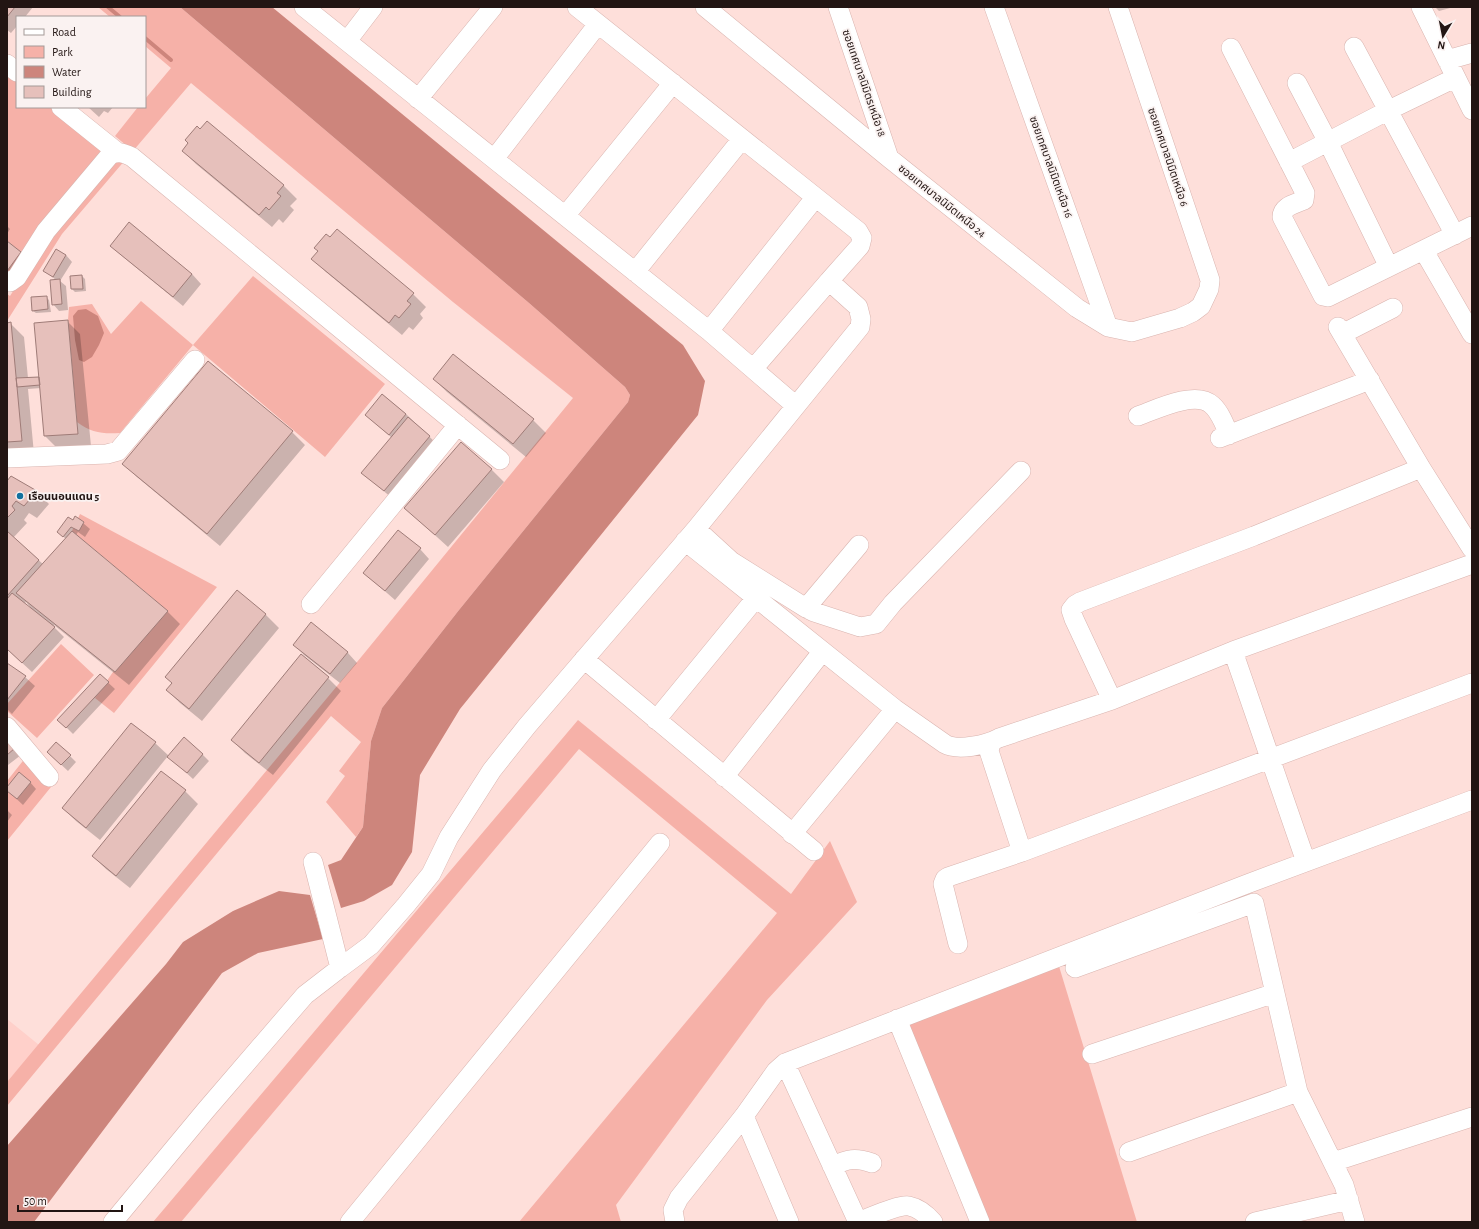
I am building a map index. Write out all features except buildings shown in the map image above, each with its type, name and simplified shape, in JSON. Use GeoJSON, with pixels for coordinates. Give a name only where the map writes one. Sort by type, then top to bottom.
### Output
{"type":"FeatureCollection","features":[{"type":"Feature","properties":{"kind":"street"},"geometry":{"type":"LineString","coordinates":[[304,7],[709,331],[796,406]]}},
{"type":"Feature","properties":{"kind":"street"},"geometry":{"type":"LineString","coordinates":[[347,42],[373,7]]}},
{"type":"Feature","properties":{"kind":"street"},"geometry":{"type":"LineString","coordinates":[[418,99],[493,7]]}},
{"type":"Feature","properties":{"kind":"street"},"geometry":{"type":"LineString","coordinates":[[577,7],[858,231],[862,238],[860,246],[753,369]]}},
{"type":"Feature","properties":{"kind":"street","name":"ซอยเทศบาลนิมิตเหนือ 24"},"geometry":{"type":"LineString","coordinates":[[705,7],[889,158],[1077,308],[1108,327],[1132,332],[1180,318],[1201,306]]}},
{"type":"Feature","properties":{"kind":"street","name":"ซอยเทศบาลนิมิตรเหนือ 18"},"geometry":{"type":"LineString","coordinates":[[838,7],[889,158]]}},
{"type":"Feature","properties":{"kind":"street","name":"ซอยเทศบาลนิมิตเหนือ 16"},"geometry":{"type":"LineString","coordinates":[[994,7],[1108,327]]}},
{"type":"Feature","properties":{"kind":"street","name":"ซอยเทศบาลนิมิตเหนือ 6"},"geometry":{"type":"LineString","coordinates":[[1118,7],[1210,280],[1209,289],[1201,306]]}},
{"type":"Feature","properties":{"kind":"street"},"geometry":{"type":"LineString","coordinates":[[1421,7],[1472,110]]}},
{"type":"Feature","properties":{"kind":"street"},"geometry":{"type":"LineString","coordinates":[[494,159],[598,24]]}},
{"type":"Feature","properties":{"kind":"street"},"geometry":{"type":"LineString","coordinates":[[1354,47],[1455,236]]}},
{"type":"Feature","properties":{"kind":"street"},"geometry":{"type":"LineString","coordinates":[[1231,48],[1305,193],[1304,200],[1285,209],[1282,213],[1282,217],[1323,296],[1328,297],[1455,236],[1472,226]]}},
{"type":"Feature","properties":{"kind":"street"},"geometry":{"type":"LineString","coordinates":[[1447,60],[1472,53]]}},
{"type":"Feature","properties":{"kind":"street"},"geometry":{"type":"LineString","coordinates":[[7,64],[16,71]]}},
{"type":"Feature","properties":{"kind":"street"},"geometry":{"type":"LineString","coordinates":[[1289,162],[1389,110],[1455,78]]}},
{"type":"Feature","properties":{"kind":"street"},"geometry":{"type":"LineString","coordinates":[[565,216],[673,83]]}},
{"type":"Feature","properties":{"kind":"street"},"geometry":{"type":"LineString","coordinates":[[1297,83],[1328,142],[1389,267]]}},
{"type":"Feature","properties":{"kind":"street"},"geometry":{"type":"LineString","coordinates":[[62,108],[117,152],[124,153],[132,157],[500,460]]}},
{"type":"Feature","properties":{"kind":"street"},"geometry":{"type":"LineString","coordinates":[[635,272],[742,139]]}},
{"type":"Feature","properties":{"kind":"street"},"geometry":{"type":"LineString","coordinates":[[7,281],[10,282],[17,277],[46,231],[110,155],[117,152]]}},
{"type":"Feature","properties":{"kind":"street"},"geometry":{"type":"LineString","coordinates":[[709,331],[816,198]]}},
{"type":"Feature","properties":{"kind":"street"},"geometry":{"type":"LineString","coordinates":[[1424,251],[1472,334]]}},
{"type":"Feature","properties":{"kind":"street"},"geometry":{"type":"LineString","coordinates":[[113,1222],[201,1116],[305,995],[371,945],[406,906],[431,874],[449,837],[492,770],[527,726],[691,535],[860,327],[858,307],[829,281]]}},
{"type":"Feature","properties":{"kind":"street"},"geometry":{"type":"LineString","coordinates":[[1393,308],[1340,330],[1421,468],[1472,549]]}},
{"type":"Feature","properties":{"kind":"street"},"geometry":{"type":"LineString","coordinates":[[7,458],[108,454],[118,451],[195,360]]}},
{"type":"Feature","properties":{"kind":"street"},"geometry":{"type":"LineString","coordinates":[[1138,416],[1186,399],[1204,399],[1216,409],[1225,436],[1370,380]]}},
{"type":"Feature","properties":{"kind":"street"},"geometry":{"type":"LineString","coordinates":[[311,604],[458,425]]}},
{"type":"Feature","properties":{"kind":"street"},"geometry":{"type":"LineString","coordinates":[[1112,700],[1074,619],[1071,610],[1075,606],[1088,599],[1254,536],[1421,468]]}},
{"type":"Feature","properties":{"kind":"street"},"geometry":{"type":"LineString","coordinates":[[691,535],[806,608],[860,628],[876,624],[893,603],[1021,471]]}},
{"type":"Feature","properties":{"kind":"street"},"geometry":{"type":"LineString","coordinates":[[691,535],[756,598],[822,652],[895,709],[951,747],[957,748],[991,743],[999,738],[1112,700],[1232,651],[1472,564]]}},
{"type":"Feature","properties":{"kind":"street"},"geometry":{"type":"LineString","coordinates":[[806,608],[859,545]]}},
{"type":"Feature","properties":{"kind":"street"},"geometry":{"type":"LineString","coordinates":[[656,720],[756,598]]}},
{"type":"Feature","properties":{"kind":"street"},"geometry":{"type":"LineString","coordinates":[[1232,651],[1306,862]]}},
{"type":"Feature","properties":{"kind":"street"},"geometry":{"type":"LineString","coordinates":[[724,777],[822,652]]}},
{"type":"Feature","properties":{"kind":"street"},"geometry":{"type":"LineString","coordinates":[[584,659],[814,852]]}},
{"type":"Feature","properties":{"kind":"street"},"geometry":{"type":"LineString","coordinates":[[958,944],[943,884],[948,876],[1022,852],[1472,683]]}},
{"type":"Feature","properties":{"kind":"street"},"geometry":{"type":"LineString","coordinates":[[792,834],[895,709]]}},
{"type":"Feature","properties":{"kind":"street"},"geometry":{"type":"LineString","coordinates":[[7,727],[49,777]]}},
{"type":"Feature","properties":{"kind":"street"},"geometry":{"type":"LineString","coordinates":[[991,743],[989,751],[1022,852]]}},
{"type":"Feature","properties":{"kind":"street"},"geometry":{"type":"LineString","coordinates":[[675,1222],[673,1210],[679,1198],[744,1116],[776,1071],[785,1062],[1306,862],[1472,800]]}},
{"type":"Feature","properties":{"kind":"street"},"geometry":{"type":"LineString","coordinates":[[350,1222],[660,843]]}},
{"type":"Feature","properties":{"kind":"street"},"geometry":{"type":"LineString","coordinates":[[313,862],[340,968]]}},
{"type":"Feature","properties":{"kind":"street"},"geometry":{"type":"LineString","coordinates":[[1075,968],[1254,904],[1298,1092],[1344,1186],[1355,1222]]}},
{"type":"Feature","properties":{"kind":"street"},"geometry":{"type":"LineString","coordinates":[[1092,1054],[1275,993]]}},
{"type":"Feature","properties":{"kind":"street"},"geometry":{"type":"LineString","coordinates":[[897,1019],[980,1222]]}},
{"type":"Feature","properties":{"kind":"street"},"geometry":{"type":"LineString","coordinates":[[785,1062],[857,1222],[900,1206],[910,1206],[926,1214],[933,1222]]}},
{"type":"Feature","properties":{"kind":"street"},"geometry":{"type":"LineString","coordinates":[[1129,1152],[1298,1092]]}},
{"type":"Feature","properties":{"kind":"street"},"geometry":{"type":"LineString","coordinates":[[744,1116],[789,1222]]}},
{"type":"Feature","properties":{"kind":"street"},"geometry":{"type":"LineString","coordinates":[[1333,1162],[1472,1117]]}},
{"type":"Feature","properties":{"kind":"street"},"geometry":{"type":"LineString","coordinates":[[832,1166],[850,1159],[860,1159],[872,1163]]}},
{"type":"Feature","properties":{"kind":"street"},"geometry":{"type":"LineString","coordinates":[[1255,1222],[1349,1200]]}},
{"type":"Feature","properties":{"kind":"shaded area"},"geometry":{"type":"Polygon","coordinates":[[[7,1019],[39,1045],[7,1082],[7,1019]]]}},
{"type":"Feature","properties":{"kind":"green space"},"geometry":{"type":"Polygon","coordinates":[[[98,7],[180,7],[529,303],[625,387],[630,395],[628,402],[459,610],[382,708],[371,741],[363,827],[356,837],[326,802],[345,776],[339,771],[361,742],[331,716],[7,1106],[7,1082],[362,656],[573,398],[453,302],[191,83],[133,151],[115,136],[137,108],[146,108],[146,98],[171,68],[146,47],[146,16],[109,16],[98,7]]]}},
{"type":"Feature","properties":{"kind":"green space"},"geometry":{"type":"Polygon","coordinates":[[[7,72],[16,79],[16,108],[51,108],[103,150],[7,275],[7,72]]]}},
{"type":"Feature","properties":{"kind":"green space"},"geometry":{"type":"Polygon","coordinates":[[[126,159],[62,234],[7,321],[7,294],[10,296],[58,222],[108,164],[126,159]]]}},
{"type":"Feature","properties":{"kind":"green space"},"geometry":{"type":"Polygon","coordinates":[[[253,276],[385,384],[325,457],[193,345],[253,276]]]}},
{"type":"Feature","properties":{"kind":"green space"},"geometry":{"type":"Polygon","coordinates":[[[141,301],[193,345],[120,433],[92,431],[77,422],[68,320],[69,307],[92,304],[111,334],[141,301]]]}},
{"type":"Feature","properties":{"kind":"green space"},"geometry":{"type":"Polygon","coordinates":[[[80,514],[217,587],[114,713],[95,698],[158,607],[155,600],[72,531],[80,514]]]}},
{"type":"Feature","properties":{"kind":"green space"},"geometry":{"type":"Polygon","coordinates":[[[61,644],[94,675],[37,738],[7,711],[7,704],[61,644]]]}},
{"type":"Feature","properties":{"kind":"green space"},"geometry":{"type":"Polygon","coordinates":[[[578,720],[791,894],[830,841],[857,902],[767,1000],[616,1205],[621,1222],[519,1222],[777,913],[579,749],[181,1222],[153,1222],[578,720]]]}},
{"type":"Feature","properties":{"kind":"green space"},"geometry":{"type":"Polygon","coordinates":[[[26,757],[51,787],[7,841],[7,781],[26,757]]]}},
{"type":"Feature","properties":{"kind":"green space"},"geometry":{"type":"Polygon","coordinates":[[[1058,963],[1137,1222],[971,1222],[908,1023],[1058,963]]]}},
{"type":"Feature","properties":{"kind":"water"},"geometry":{"type":"Polygon","coordinates":[[[180,7],[272,7],[683,345],[705,381],[698,415],[460,709],[420,775],[412,852],[392,885],[364,901],[341,908],[328,865],[341,860],[363,827],[371,741],[382,708],[459,610],[628,402],[630,395],[625,387],[529,303],[180,7]]]}},
{"type":"Feature","properties":{"kind":"water"},"geometry":{"type":"Polygon","coordinates":[[[86,309],[98,316],[104,333],[92,357],[84,362],[79,360],[75,340],[73,316],[78,310],[86,309]]]}},
{"type":"Feature","properties":{"kind":"water"},"geometry":{"type":"Polygon","coordinates":[[[279,891],[310,895],[323,939],[258,953],[222,973],[34,1222],[7,1222],[7,1146],[166,964],[183,942],[233,911],[279,891]]]}},
{"type":"Feature","properties":{"kind":"waterway"},"geometry":{"type":"LineString","coordinates":[[108,7],[119,16]]}},
{"type":"Feature","properties":{"kind":"waterway"},"geometry":{"type":"LineString","coordinates":[[146,39],[171,60]]}},
{"type":"Feature","properties":{"kind":"place","name":"เรือนนอนแดน 5"},"geometry":{"type":"Point","coordinates":[20,496]}}]}
